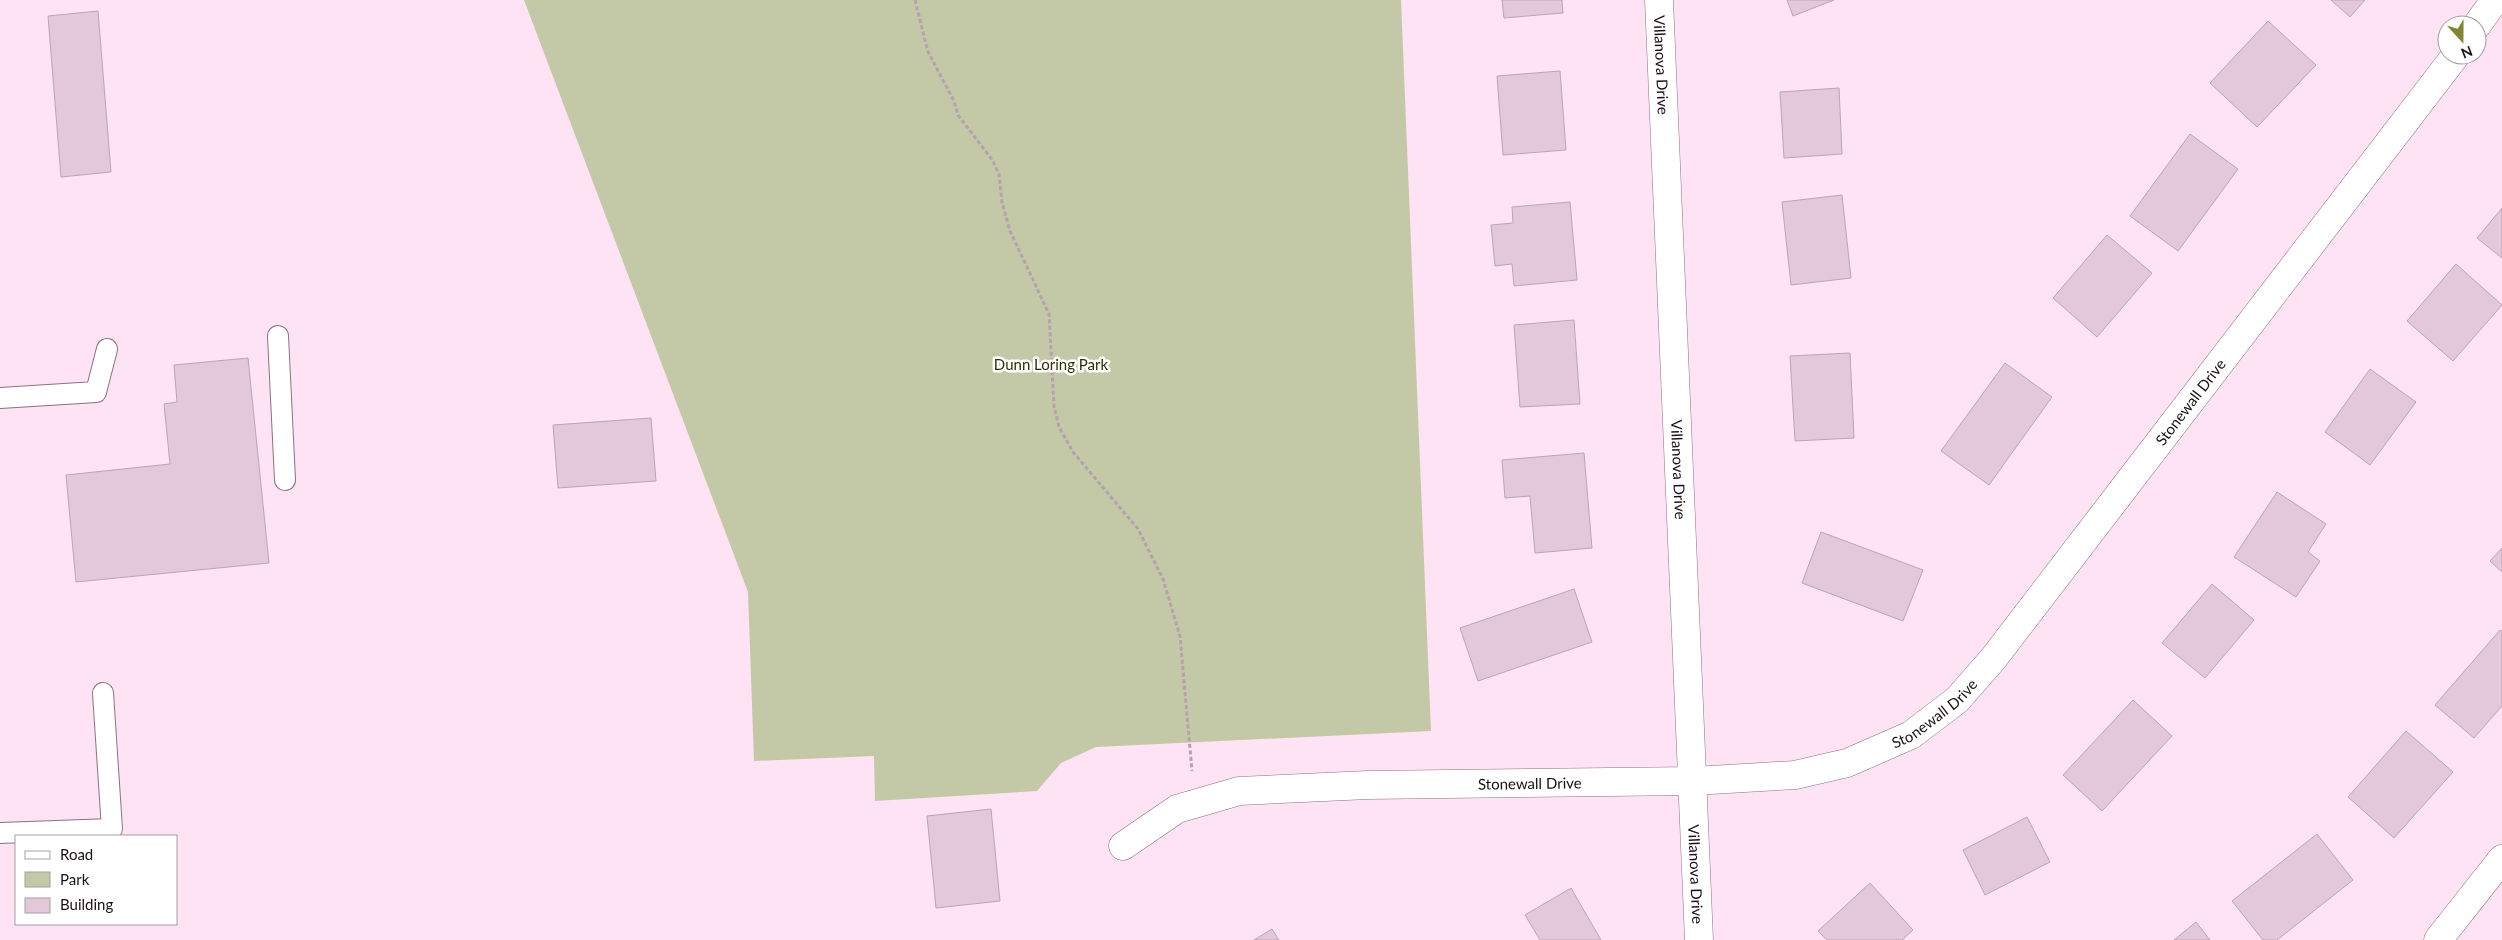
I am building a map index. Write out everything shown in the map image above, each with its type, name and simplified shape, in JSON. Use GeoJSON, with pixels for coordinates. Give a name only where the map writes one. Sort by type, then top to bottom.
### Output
{"type":"FeatureCollection","features":[{"type":"Feature","properties":{"kind":"street","name":"Villanova Drive"},"geometry":{"type":"LineString","coordinates":[[1659,0],[1699,940]]}},
{"type":"Feature","properties":{"kind":"street"},"geometry":{"type":"LineString","coordinates":[[2484,15],[2495,0]]}},
{"type":"Feature","properties":{"kind":"street","name":"Stonewall Drive"},"geometry":{"type":"LineString","coordinates":[[1123,846],[1177,809],[1239,791],[1378,785],[1693,781],[1795,775],[1847,764],[1912,735],[1957,700],[1993,659],[2448,65]]}},
{"type":"Feature","properties":{"kind":"street"},"geometry":{"type":"LineString","coordinates":[[2438,940],[2502,859]]}},
{"type":"Feature","properties":{"kind":"lane"},"geometry":{"type":"LineString","coordinates":[[278,336],[285,480]]}},
{"type":"Feature","properties":{"kind":"lane"},"geometry":{"type":"LineString","coordinates":[[0,398],[96,392],[106,348]]}},
{"type":"Feature","properties":{"kind":"lane"},"geometry":{"type":"LineString","coordinates":[[0,833],[112,829],[103,693]]}},
{"type":"Feature","properties":{"kind":"path"},"geometry":{"type":"LineString","coordinates":[[915,0],[928,52],[954,101],[958,115],[994,160],[999,174],[1002,202],[1010,231],[1049,314],[1054,406],[1059,427],[1073,452],[1138,529],[1163,579],[1180,636],[1195,804]]}},
{"type":"Feature","properties":{"kind":"green space","name":"Dunn Loring Park"},"geometry":{"type":"Polygon","coordinates":[[[524,0],[1401,0],[1431,731],[1096,747],[1061,763],[1037,791],[875,801],[874,756],[754,761],[748,592],[524,0]]]}},
{"type":"Feature","properties":{"kind":"building"},"geometry":{"type":"Polygon","coordinates":[[[1502,0],[1562,0],[1563,13],[1504,18],[1502,0]]]}},
{"type":"Feature","properties":{"kind":"building"},"geometry":{"type":"Polygon","coordinates":[[[1787,0],[1834,0],[1793,16],[1787,0]]]}},
{"type":"Feature","properties":{"kind":"building"},"geometry":{"type":"Polygon","coordinates":[[[2331,0],[2365,0],[2350,17],[2331,0]]]}},
{"type":"Feature","properties":{"kind":"building"},"geometry":{"type":"Polygon","coordinates":[[[98,11],[111,172],[61,177],[48,16],[98,11]]]}},
{"type":"Feature","properties":{"kind":"building"},"geometry":{"type":"Polygon","coordinates":[[[2268,21],[2316,65],[2257,127],[2210,83],[2268,21]]]}},
{"type":"Feature","properties":{"kind":"building"},"geometry":{"type":"Polygon","coordinates":[[[1560,71],[1566,150],[1503,155],[1497,76],[1560,71]]]}},
{"type":"Feature","properties":{"kind":"building"},"geometry":{"type":"Polygon","coordinates":[[[1839,88],[1842,154],[1784,158],[1780,92],[1839,88]]]}},
{"type":"Feature","properties":{"kind":"building"},"geometry":{"type":"Polygon","coordinates":[[[2190,134],[2238,169],[2178,251],[2130,216],[2190,134]]]}},
{"type":"Feature","properties":{"kind":"building"},"geometry":{"type":"Polygon","coordinates":[[[1842,195],[1851,278],[1791,285],[1782,202],[1842,195]]]}},
{"type":"Feature","properties":{"kind":"building"},"geometry":{"type":"Polygon","coordinates":[[[1570,202],[1577,280],[1514,286],[1512,264],[1495,266],[1491,225],[1513,223],[1512,207],[1570,202]]]}},
{"type":"Feature","properties":{"kind":"building"},"geometry":{"type":"Polygon","coordinates":[[[2502,208],[2502,258],[2477,238],[2502,208]]]}},
{"type":"Feature","properties":{"kind":"building"},"geometry":{"type":"Polygon","coordinates":[[[2107,235],[2152,273],[2097,337],[2053,298],[2107,235]]]}},
{"type":"Feature","properties":{"kind":"building"},"geometry":{"type":"Polygon","coordinates":[[[2456,264],[2502,305],[2453,361],[2407,321],[2456,264]]]}},
{"type":"Feature","properties":{"kind":"building"},"geometry":{"type":"Polygon","coordinates":[[[1574,320],[1580,404],[1520,407],[1514,325],[1574,320]]]}},
{"type":"Feature","properties":{"kind":"building"},"geometry":{"type":"Polygon","coordinates":[[[1850,353],[1854,438],[1795,441],[1790,356],[1850,353]]]}},
{"type":"Feature","properties":{"kind":"building"},"geometry":{"type":"Polygon","coordinates":[[[248,358],[269,563],[76,582],[66,475],[170,464],[164,404],[177,402],[174,365],[248,358]]]}},
{"type":"Feature","properties":{"kind":"building"},"geometry":{"type":"Polygon","coordinates":[[[2005,363],[2052,397],[1989,485],[1941,451],[2005,363]]]}},
{"type":"Feature","properties":{"kind":"building"},"geometry":{"type":"Polygon","coordinates":[[[2370,369],[2416,402],[2370,465],[2325,432],[2370,369]]]}},
{"type":"Feature","properties":{"kind":"building"},"geometry":{"type":"Polygon","coordinates":[[[651,418],[656,481],[558,488],[553,425],[651,418]]]}},
{"type":"Feature","properties":{"kind":"building"},"geometry":{"type":"Polygon","coordinates":[[[1584,453],[1592,548],[1535,553],[1530,496],[1505,498],[1502,460],[1584,453]]]}},
{"type":"Feature","properties":{"kind":"building"},"geometry":{"type":"Polygon","coordinates":[[[2277,492],[2326,524],[2308,552],[2320,561],[2296,597],[2234,557],[2277,492]]]}},
{"type":"Feature","properties":{"kind":"building"},"geometry":{"type":"Polygon","coordinates":[[[1821,532],[1923,570],[1903,621],[1802,583],[1821,532]]]}},
{"type":"Feature","properties":{"kind":"building"},"geometry":{"type":"Polygon","coordinates":[[[2502,548],[2502,572],[2490,561],[2502,548]]]}},
{"type":"Feature","properties":{"kind":"building"},"geometry":{"type":"Polygon","coordinates":[[[2212,584],[2254,620],[2205,678],[2162,643],[2212,584]]]}},
{"type":"Feature","properties":{"kind":"building"},"geometry":{"type":"Polygon","coordinates":[[[1574,589],[1592,642],[1478,681],[1460,628],[1574,589]]]}},
{"type":"Feature","properties":{"kind":"building"},"geometry":{"type":"Polygon","coordinates":[[[2500,630],[2502,631],[2502,706],[2474,738],[2435,705],[2500,630]]]}},
{"type":"Feature","properties":{"kind":"building"},"geometry":{"type":"Polygon","coordinates":[[[2133,700],[2172,736],[2102,811],[2063,775],[2133,700]]]}},
{"type":"Feature","properties":{"kind":"building"},"geometry":{"type":"Polygon","coordinates":[[[2406,731],[2453,772],[2394,838],[2348,797],[2406,731]]]}},
{"type":"Feature","properties":{"kind":"building"},"geometry":{"type":"Polygon","coordinates":[[[991,809],[1000,901],[936,908],[927,816],[991,809]]]}},
{"type":"Feature","properties":{"kind":"building"},"geometry":{"type":"Polygon","coordinates":[[[2027,817],[2050,862],[1985,895],[1963,850],[2027,817]]]}},
{"type":"Feature","properties":{"kind":"building"},"geometry":{"type":"Polygon","coordinates":[[[2317,834],[2353,880],[2277,940],[2263,940],[2232,901],[2317,834]]]}},
{"type":"Feature","properties":{"kind":"building"},"geometry":{"type":"Polygon","coordinates":[[[1870,883],[1913,930],[1902,940],[1827,940],[1818,931],[1870,883]]]}},
{"type":"Feature","properties":{"kind":"building"},"geometry":{"type":"Polygon","coordinates":[[[1571,888],[1601,940],[1540,940],[1525,915],[1571,888]]]}},
{"type":"Feature","properties":{"kind":"building"},"geometry":{"type":"Polygon","coordinates":[[[2196,922],[2210,940],[2174,940],[2196,922]]]}},
{"type":"Feature","properties":{"kind":"building"},"geometry":{"type":"Polygon","coordinates":[[[1272,929],[1279,940],[1254,940],[1272,929]]]}}]}
